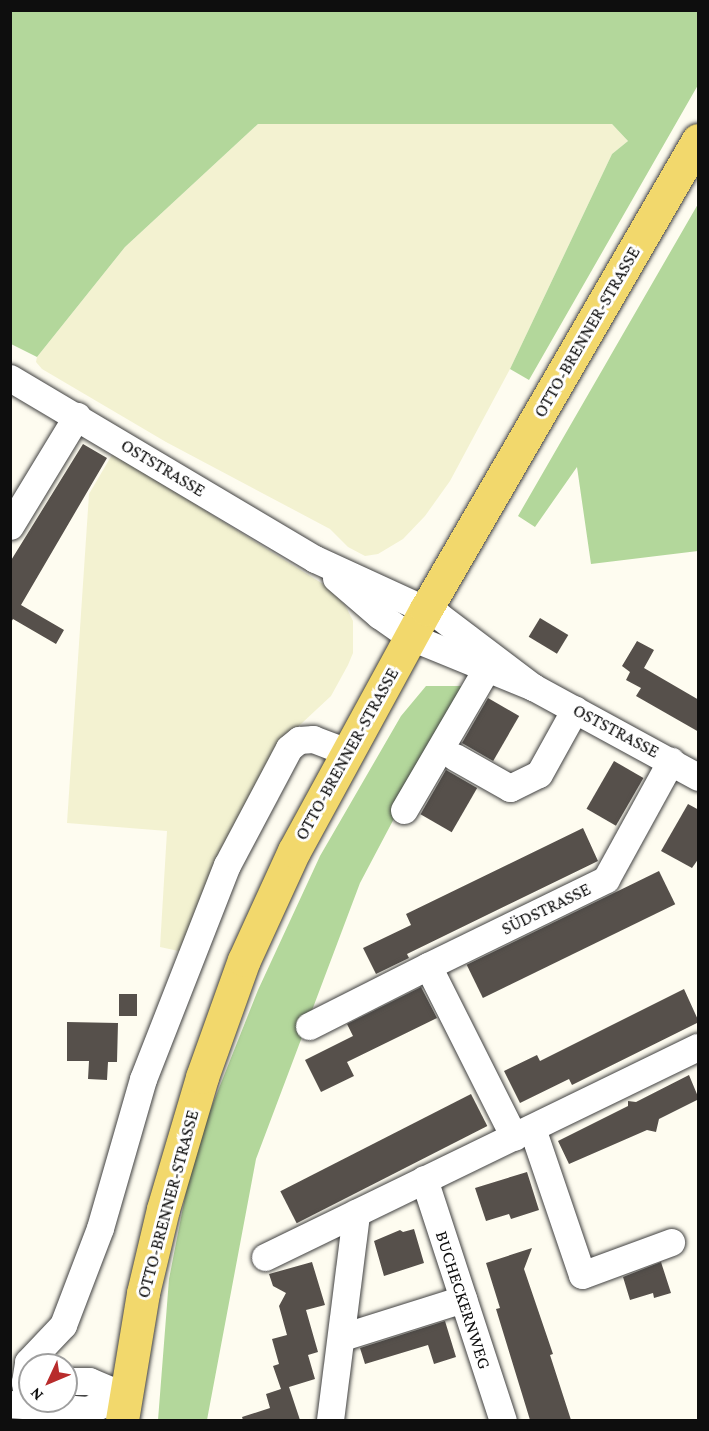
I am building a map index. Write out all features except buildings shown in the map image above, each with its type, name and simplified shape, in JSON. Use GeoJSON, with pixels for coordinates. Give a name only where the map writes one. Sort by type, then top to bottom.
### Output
{"type":"FeatureCollection","features":[{"type":"Feature","properties":{"kind":"main road","name":"OTTO-BRENNER-STRASSE"},"geometry":{"type":"LineString","coordinates":[[124,1408],[143,1293],[163,1209],[202,1077],[244,960],[294,851],[347,752],[419,623],[699,140]]}},
{"type":"Feature","properties":{"kind":"street","name":"OSTSTRASSE"},"geometry":{"type":"LineString","coordinates":[[10,378],[315,559],[488,668],[533,687]]}},
{"type":"Feature","properties":{"kind":"street"},"geometry":{"type":"LineString","coordinates":[[10,526],[76,416]]}},
{"type":"Feature","properties":{"kind":"street","name":"OSTSTRASSE"},"geometry":{"type":"LineString","coordinates":[[419,623],[699,777]]}},
{"type":"Feature","properties":{"kind":"street"},"geometry":{"type":"LineString","coordinates":[[404,810],[488,668]]}},
{"type":"Feature","properties":{"kind":"street"},"geometry":{"type":"LineString","coordinates":[[455,756],[510,788],[539,774],[575,709]]}},
{"type":"Feature","properties":{"kind":"street"},"geometry":{"type":"LineString","coordinates":[[37,1353],[63,1325],[99,1228],[143,1079],[188,958],[238,844],[289,748],[299,740],[313,739],[347,752]]}},
{"type":"Feature","properties":{"kind":"street","name":"SÜDSTRASSE"},"geometry":{"type":"LineString","coordinates":[[309,1026],[606,879],[671,761]]}},
{"type":"Feature","properties":{"kind":"street"},"geometry":{"type":"LineString","coordinates":[[428,966],[523,1133],[582,1275],[670,1242]]}},
{"type":"Feature","properties":{"kind":"street"},"geometry":{"type":"LineString","coordinates":[[265,1257],[424,1179],[696,1054]]}},
{"type":"Feature","properties":{"kind":"street","name":"BUCHECKERNWEG"},"geometry":{"type":"LineString","coordinates":[[424,1179],[503,1420]]}},
{"type":"Feature","properties":{"kind":"street"},"geometry":{"type":"LineString","coordinates":[[330,1420],[356,1213]]}},
{"type":"Feature","properties":{"kind":"street"},"geometry":{"type":"LineString","coordinates":[[342,1337],[463,1299]]}},
{"type":"Feature","properties":{"kind":"street"},"geometry":{"type":"LineString","coordinates":[[78,1380],[89,1380],[124,1408]]}},
{"type":"Feature","properties":{"kind":"street"},"geometry":{"type":"LineString","coordinates":[[78,1408],[87,1410],[124,1408]]}},
{"type":"Feature","properties":{"kind":"green space"},"geometry":{"type":"Polygon","coordinates":[[[10,11],[698,11],[698,85],[529,380],[510,369],[612,154],[628,141],[612,124],[258,124],[125,247],[37,357],[11,344],[10,11]]]}},
{"type":"Feature","properties":{"kind":"green space"},"geometry":{"type":"Polygon","coordinates":[[[258,124],[612,124],[628,141],[612,154],[510,369],[450,481],[425,516],[403,539],[378,554],[365,556],[348,547],[330,529],[166,442],[42,369],[36,362],[37,357],[125,247],[258,124]]]}},
{"type":"Feature","properties":{"kind":"green space"},"geometry":{"type":"Polygon","coordinates":[[[698,204],[698,551],[591,564],[577,467],[535,527],[518,516],[698,204]]]}},
{"type":"Feature","properties":{"kind":"green space"},"geometry":{"type":"Polygon","coordinates":[[[113,453],[323,584],[345,605],[353,621],[353,653],[348,665],[331,696],[287,737],[183,952],[160,947],[167,831],[67,823],[89,494],[113,453]]]}},
{"type":"Feature","properties":{"kind":"green space"},"geometry":{"type":"Polygon","coordinates":[[[426,686],[464,686],[360,883],[256,1159],[207,1420],[158,1420],[169,1279],[194,1151],[258,990],[320,856],[401,716],[426,686]]]}}]}
